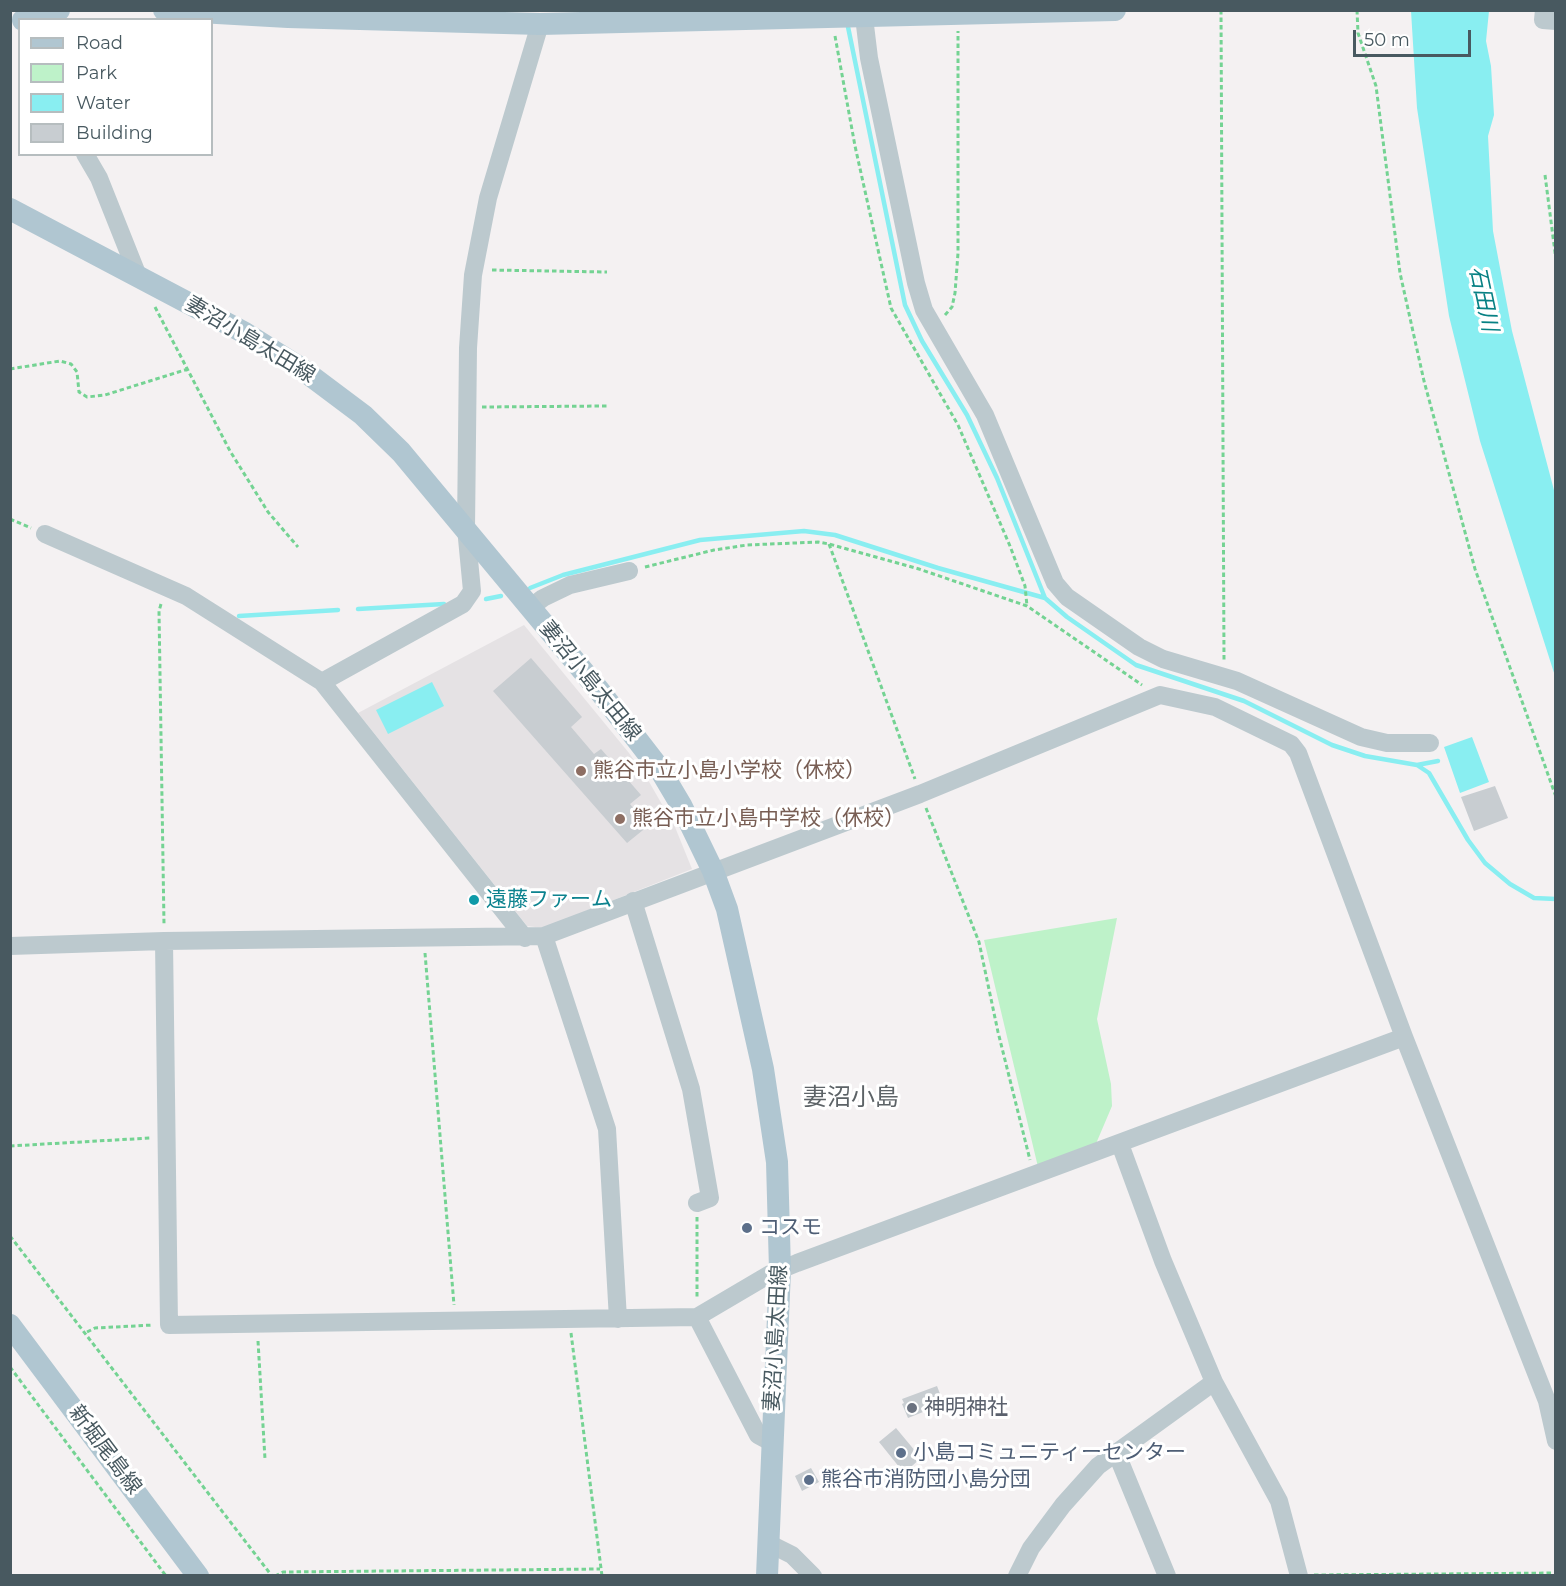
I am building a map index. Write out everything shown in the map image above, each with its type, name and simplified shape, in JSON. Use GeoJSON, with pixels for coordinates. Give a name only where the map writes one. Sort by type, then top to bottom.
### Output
{"type":"FeatureCollection","features":[{"type":"Feature","properties":{"kind":"main road"},"geometry":{"type":"LineString","coordinates":[[30,18],[59,10]]}},
{"type":"Feature","properties":{"kind":"main road"},"geometry":{"type":"LineString","coordinates":[[164,10],[486,17],[540,24],[1115,10]]}},
{"type":"Feature","properties":{"kind":"main road","name":"妻沼小島太田線"},"geometry":{"type":"LineString","coordinates":[[10,208],[245,333],[339,396],[384,434],[531,607],[659,768],[686,814],[713,871],[729,919],[763,1069],[777,1162],[780,1270],[767,1575]]}},
{"type":"Feature","properties":{"kind":"main road","name":"新堀尾島線"},"geometry":{"type":"LineString","coordinates":[[10,1325],[198,1575]]}},
{"type":"Feature","properties":{"kind":"street"},"geometry":{"type":"LineString","coordinates":[[1544,10],[1543,20],[1556,21]]}},
{"type":"Feature","properties":{"kind":"street"},"geometry":{"type":"LineString","coordinates":[[853,17],[869,58],[916,283],[924,310],[985,415],[1055,584],[1061,591],[1139,647],[1163,659],[1224,676],[1261,690],[1312,717],[1361,737],[1387,743],[1430,743]]}},
{"type":"Feature","properties":{"kind":"street"},"geometry":{"type":"LineString","coordinates":[[322,682],[463,604],[472,591],[465,528],[466,407],[474,270],[488,198],[540,24]]}},
{"type":"Feature","properties":{"kind":"street"},"geometry":{"type":"LineString","coordinates":[[86,156],[99,178],[138,276]]}},
{"type":"Feature","properties":{"kind":"street"},"geometry":{"type":"LineString","coordinates":[[45,534],[186,596],[322,682],[534,937],[607,1129],[618,1319]]}},
{"type":"Feature","properties":{"kind":"street"},"geometry":{"type":"LineString","coordinates":[[531,607],[570,585],[629,570]]}},
{"type":"Feature","properties":{"kind":"street"},"geometry":{"type":"LineString","coordinates":[[10,946],[164,941],[534,937],[920,794],[1160,695],[1215,707],[1291,744],[1298,753],[1404,1036],[1547,1401],[1556,1441]]}},
{"type":"Feature","properties":{"kind":"street"},"geometry":{"type":"LineString","coordinates":[[633,902],[691,1089],[710,1198],[697,1203]]}},
{"type":"Feature","properties":{"kind":"street"},"geometry":{"type":"LineString","coordinates":[[164,941],[169,1325],[455,1323],[698,1317],[780,1270],[1404,1036]]}},
{"type":"Feature","properties":{"kind":"street"},"geometry":{"type":"LineString","coordinates":[[1120,1144],[1163,1261],[1214,1382],[1280,1501],[1301,1575]]}},
{"type":"Feature","properties":{"kind":"street"},"geometry":{"type":"LineString","coordinates":[[698,1317],[758,1435],[771,1442]]}},
{"type":"Feature","properties":{"kind":"street"},"geometry":{"type":"LineString","coordinates":[[1017,1575],[1031,1548],[1063,1505],[1098,1466],[1214,1382]]}},
{"type":"Feature","properties":{"kind":"street"},"geometry":{"type":"LineString","coordinates":[[1116,1452],[1167,1575]]}},
{"type":"Feature","properties":{"kind":"street"},"geometry":{"type":"LineString","coordinates":[[768,1543],[792,1555],[813,1575]]}},
{"type":"Feature","properties":{"kind":"path"},"geometry":{"type":"LineString","coordinates":[[1221,10],[1224,676]]}},
{"type":"Feature","properties":{"kind":"path"},"geometry":{"type":"LineString","coordinates":[[1357,10],[1358,33],[1376,86],[1400,273],[1424,381],[1475,569],[1556,797]]}},
{"type":"Feature","properties":{"kind":"path"},"geometry":{"type":"LineString","coordinates":[[933,326],[951,307],[958,254],[958,14]]}},
{"type":"Feature","properties":{"kind":"path"},"geometry":{"type":"LineString","coordinates":[[1545,175],[1556,260]]}},
{"type":"Feature","properties":{"kind":"path"},"geometry":{"type":"LineString","coordinates":[[474,270],[607,272]]}},
{"type":"Feature","properties":{"kind":"path"},"geometry":{"type":"LineString","coordinates":[[138,276],[230,450],[268,512],[298,547]]}},
{"type":"Feature","properties":{"kind":"path"},"geometry":{"type":"LineString","coordinates":[[10,369],[60,361],[71,364],[77,372],[79,392],[87,397],[105,395],[188,369]]}},
{"type":"Feature","properties":{"kind":"path"},"geometry":{"type":"LineString","coordinates":[[466,407],[607,406]]}},
{"type":"Feature","properties":{"kind":"path"},"geometry":{"type":"LineString","coordinates":[[10,519],[45,534]]}},
{"type":"Feature","properties":{"kind":"path"},"geometry":{"type":"LineString","coordinates":[[629,570],[725,548],[818,542],[830,544],[920,569],[1027,606],[1144,687],[1160,695]]}},
{"type":"Feature","properties":{"kind":"path"},"geometry":{"type":"LineString","coordinates":[[830,544],[920,794],[979,942],[998,1032],[1034,1176]]}},
{"type":"Feature","properties":{"kind":"path"},"geometry":{"type":"LineString","coordinates":[[164,941],[159,611],[168,588]]}},
{"type":"Feature","properties":{"kind":"path"},"geometry":{"type":"LineString","coordinates":[[424,939],[455,1323]]}},
{"type":"Feature","properties":{"kind":"path"},"geometry":{"type":"LineString","coordinates":[[10,1146],[167,1137]]}},
{"type":"Feature","properties":{"kind":"path"},"geometry":{"type":"LineString","coordinates":[[697,1203],[698,1317]]}},
{"type":"Feature","properties":{"kind":"path"},"geometry":{"type":"LineString","coordinates":[[10,1236],[274,1575],[283,1572],[600,1569]]}},
{"type":"Feature","properties":{"kind":"path"},"geometry":{"type":"LineString","coordinates":[[569,1320],[602,1575]]}},
{"type":"Feature","properties":{"kind":"path"},"geometry":{"type":"LineString","coordinates":[[258,1324],[265,1459]]}},
{"type":"Feature","properties":{"kind":"path"},"geometry":{"type":"LineString","coordinates":[[87,1332],[95,1328],[169,1325]]}},
{"type":"Feature","properties":{"kind":"path"},"geometry":{"type":"LineString","coordinates":[[10,1367],[166,1575]]}},
{"type":"Feature","properties":{"kind":"path"},"geometry":{"type":"LineString","coordinates":[[1301,1575],[1556,1573]]}},
{"type":"Feature","properties":{"kind":"shaded area"},"geometry":{"type":"Polygon","coordinates":[[[524,625],[629,753],[648,780],[675,827],[692,869],[543,928],[527,926],[358,713],[524,625]]]}},
{"type":"Feature","properties":{"kind":"green space"},"geometry":{"type":"Polygon","coordinates":[[[1117,918],[1097,1019],[1111,1084],[1112,1106],[1095,1146],[1038,1167],[984,940],[1117,918]]]}},
{"type":"Feature","properties":{"kind":"water","name":"石田川"},"geometry":{"type":"Polygon","coordinates":[[[1411,11],[1489,11],[1486,41],[1491,66],[1494,115],[1488,136],[1493,231],[1512,331],[1555,494],[1555,676],[1480,441],[1449,316],[1417,108],[1411,11]]]}},
{"type":"Feature","properties":{"kind":"water"},"geometry":{"type":"Polygon","coordinates":[[[432,682],[444,706],[388,734],[376,710],[432,682]]]}},
{"type":"Feature","properties":{"kind":"water"},"geometry":{"type":"Polygon","coordinates":[[[1472,737],[1489,782],[1460,793],[1444,747],[1472,737]]]}},
{"type":"Feature","properties":{"kind":"building"},"geometry":{"type":"Polygon","coordinates":[[[531,658],[582,717],[571,727],[594,754],[601,749],[641,795],[630,804],[648,826],[627,843],[493,691],[531,658]]]}},
{"type":"Feature","properties":{"kind":"building"},"geometry":{"type":"Polygon","coordinates":[[[1495,786],[1508,818],[1474,831],[1461,797],[1495,786]]]}},
{"type":"Feature","properties":{"kind":"building"},"geometry":{"type":"Polygon","coordinates":[[[937,1386],[942,1399],[921,1408],[923,1412],[908,1418],[902,1399],[937,1386]]]}},
{"type":"Feature","properties":{"kind":"building"},"geometry":{"type":"Polygon","coordinates":[[[896,1428],[921,1458],[904,1473],[879,1442],[896,1428]]]}},
{"type":"Feature","properties":{"kind":"building"},"geometry":{"type":"Polygon","coordinates":[[[811,1468],[819,1482],[802,1491],[795,1476],[811,1468]]]}},
{"type":"Feature","properties":{"kind":"waterway"},"geometry":{"type":"LineString","coordinates":[[847,22],[905,305],[922,341],[967,415],[997,478],[1045,598],[1067,617],[1136,665],[1244,701],[1332,745],[1365,756],[1417,765],[1429,773],[1468,840],[1485,863],[1510,884],[1534,898],[1556,899]]}},
{"type":"Feature","properties":{"kind":"waterway"},"geometry":{"type":"LineString","coordinates":[[530,588],[563,575],[700,540],[804,531],[835,535],[938,568],[1045,598]]}},
{"type":"Feature","properties":{"kind":"waterway"},"geometry":{"type":"LineString","coordinates":[[486,599],[501,596]]}},
{"type":"Feature","properties":{"kind":"waterway"},"geometry":{"type":"LineString","coordinates":[[358,609],[444,604]]}},
{"type":"Feature","properties":{"kind":"waterway"},"geometry":{"type":"LineString","coordinates":[[239,616],[338,610]]}},
{"type":"Feature","properties":{"kind":"waterway"},"geometry":{"type":"LineString","coordinates":[[1417,765],[1438,761]]}},
{"type":"Feature","properties":{"kind":"place","name":"熊谷市立小島小学校（休校）"},"geometry":{"type":"Point","coordinates":[581,771]}},
{"type":"Feature","properties":{"kind":"place","name":"熊谷市立小島中学校（休校）"},"geometry":{"type":"Point","coordinates":[620,819]}},
{"type":"Feature","properties":{"kind":"place","name":"遠藤ファーム"},"geometry":{"type":"Point","coordinates":[474,900]}},
{"type":"Feature","properties":{"kind":"place","name":"コスモ"},"geometry":{"type":"Point","coordinates":[747,1228]}},
{"type":"Feature","properties":{"kind":"place","name":"神明神社"},"geometry":{"type":"Point","coordinates":[912,1408]}},
{"type":"Feature","properties":{"kind":"place","name":"小島コミュニティーセンター"},"geometry":{"type":"Point","coordinates":[901,1453]}},
{"type":"Feature","properties":{"kind":"place","name":"熊谷市消防団小島分団"},"geometry":{"type":"Point","coordinates":[809,1480]}},
{"type":"Feature","properties":{"kind":"district","name":"妻沼小島"},"geometry":{"type":"Point","coordinates":[851,1098]}}]}
